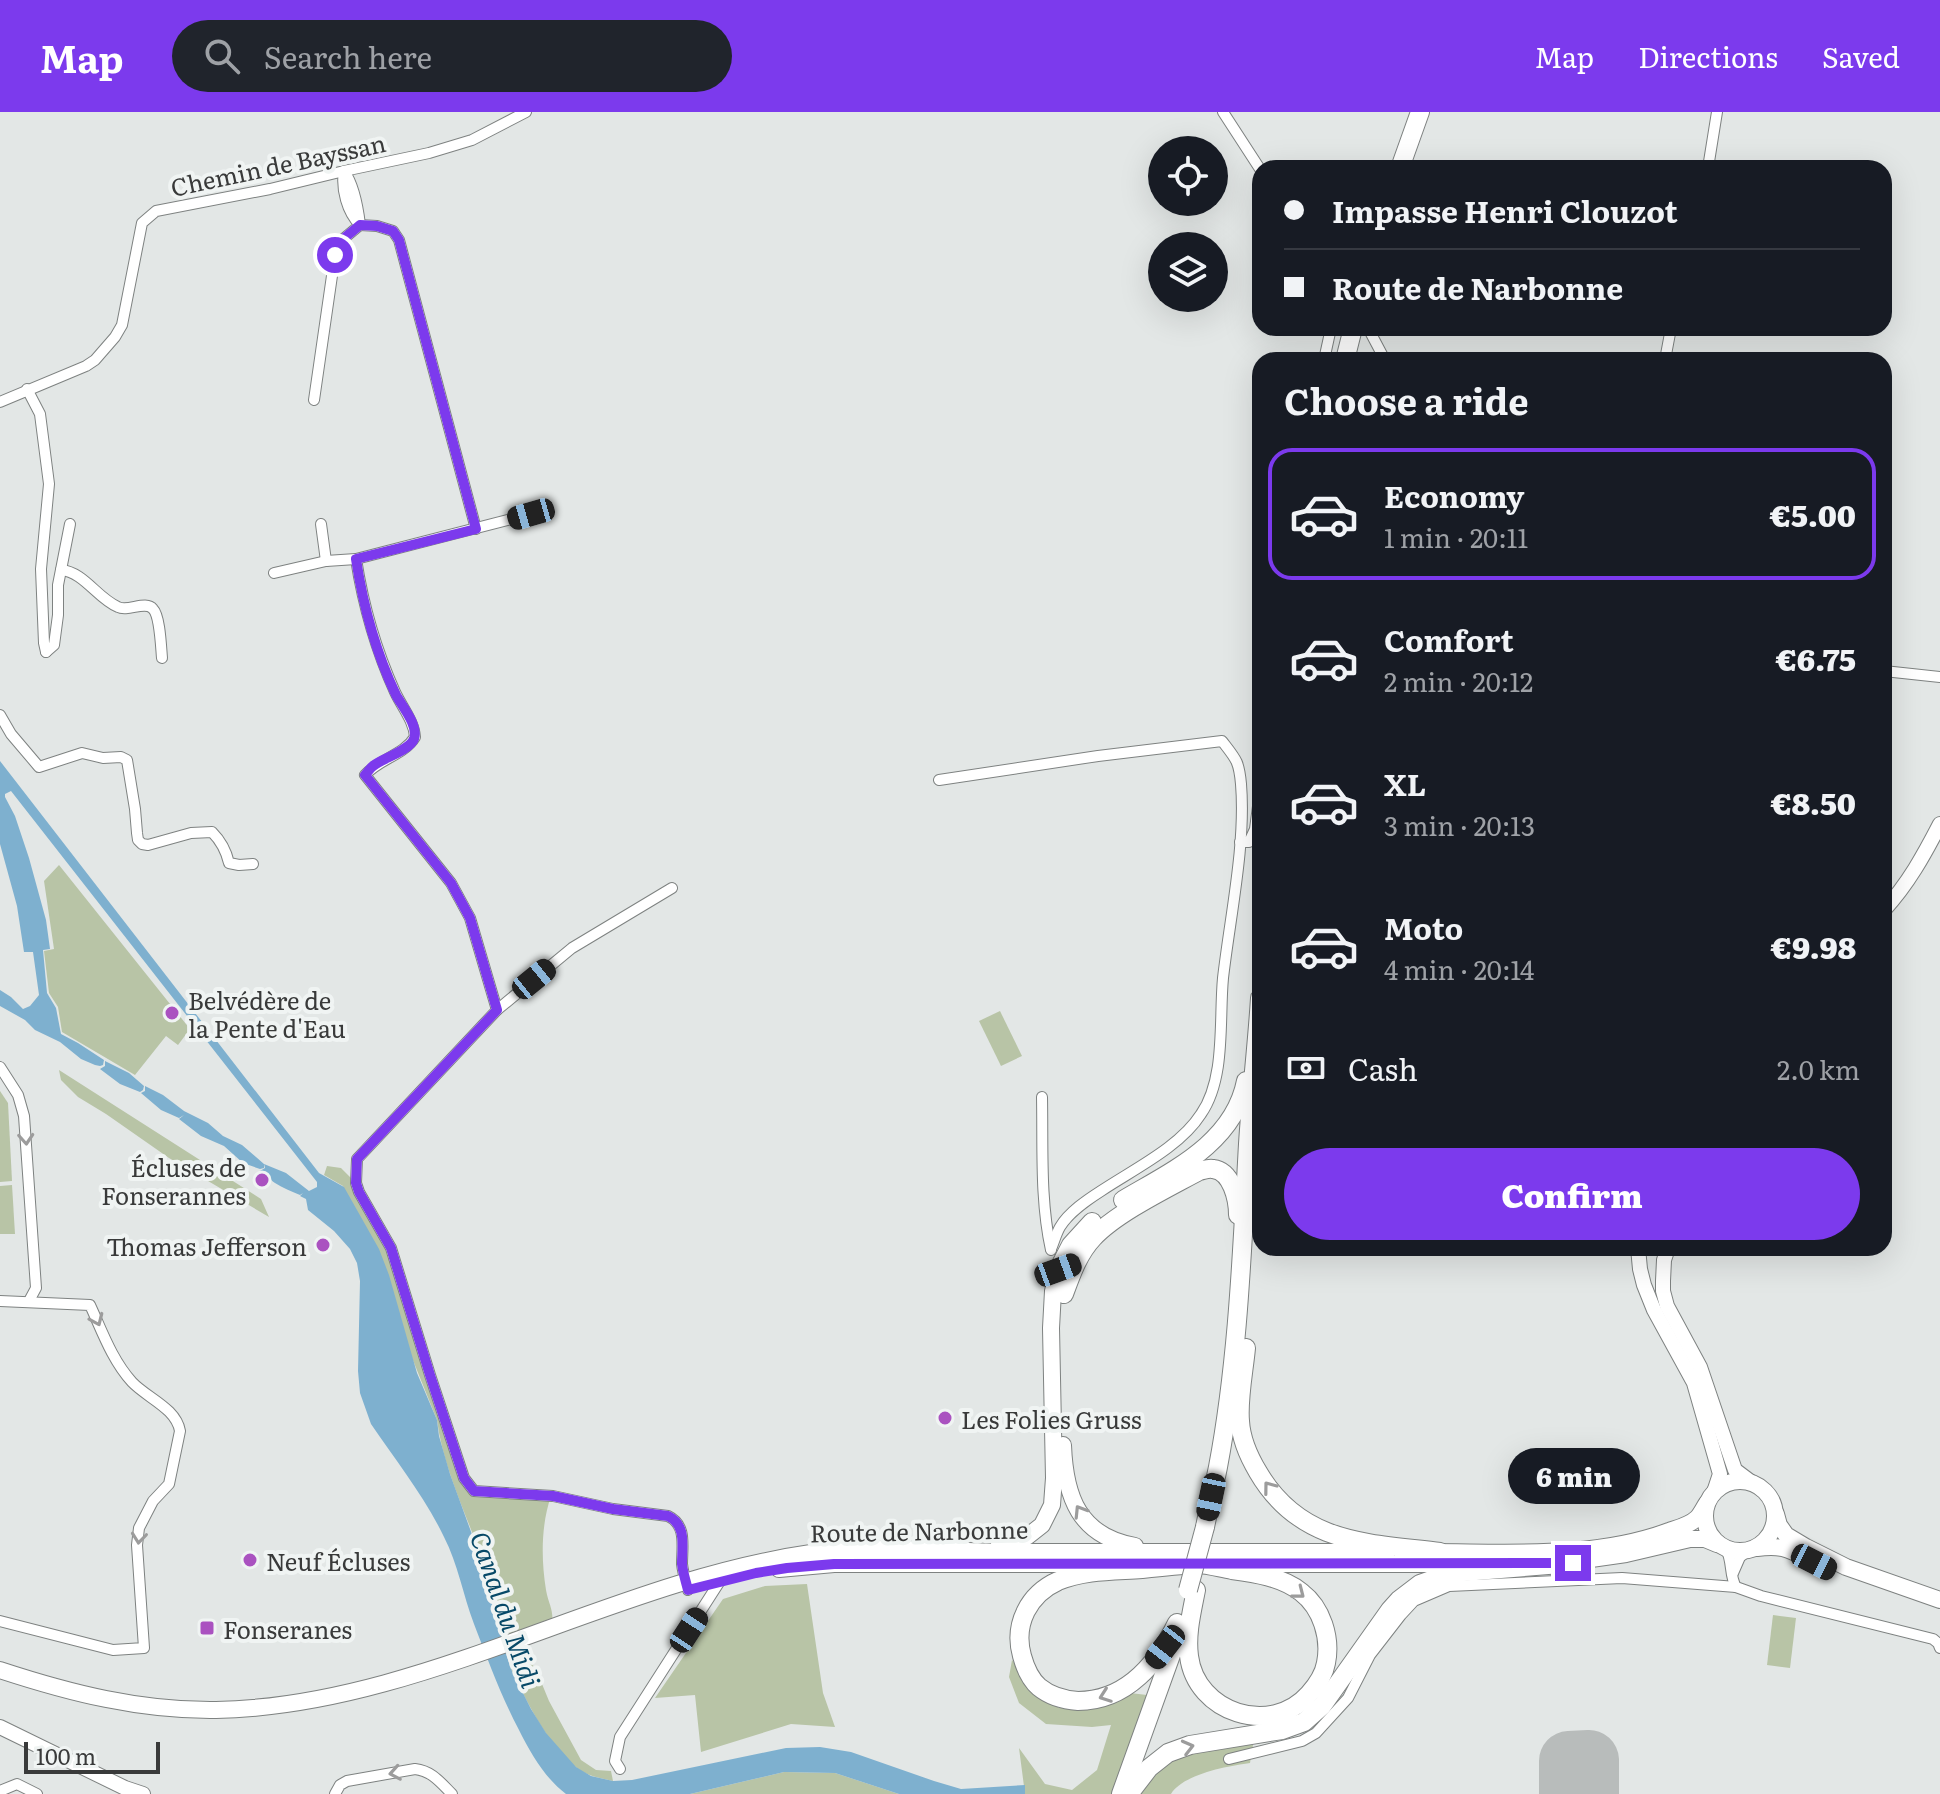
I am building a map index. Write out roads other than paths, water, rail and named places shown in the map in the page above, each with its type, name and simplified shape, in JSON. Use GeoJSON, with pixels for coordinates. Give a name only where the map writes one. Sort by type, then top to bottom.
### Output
{"type":"FeatureCollection","features":[{"type":"Feature","properties":{"kind":"highway"},"geometry":{"type":"LineString","coordinates":[[1403,160],[1420,112]]}},
{"type":"Feature","properties":{"kind":"highway"},"geometry":{"type":"LineString","coordinates":[[1064,1294],[1071,1245],[1092,1223],[1111,1207],[1180,1166],[1219,1136],[1244,1092],[1252,1036]]}},
{"type":"Feature","properties":{"kind":"highway"},"geometry":{"type":"LineString","coordinates":[[1209,1527],[1234,1341],[1252,1095]]}},
{"type":"Feature","properties":{"kind":"highway"},"geometry":{"type":"LineString","coordinates":[[1066,1268],[1115,1219],[1199,1171],[1215,1169],[1224,1173],[1232,1185],[1238,1205],[1234,1341]]}},
{"type":"Feature","properties":{"kind":"highway"},"geometry":{"type":"LineString","coordinates":[[1252,1211],[1240,1420],[1251,1460],[1265,1485],[1307,1524],[1338,1537],[1440,1552]]}},
{"type":"Feature","properties":{"kind":"highway"},"geometry":{"type":"LineString","coordinates":[[1118,1794],[1192,1590],[1209,1527],[1228,1449],[1247,1292]]}},
{"type":"Feature","properties":{"kind":"highway"},"geometry":{"type":"LineString","coordinates":[[1129,1794],[1149,1768],[1168,1753],[1190,1745],[1282,1730],[1311,1717],[1340,1683],[1375,1628],[1399,1600],[1420,1584],[1451,1573],[1573,1563]]}},
{"type":"Feature","properties":{"kind":"highway"},"geometry":{"type":"LineString","coordinates":[[1199,1564],[1259,1574],[1301,1592],[1323,1624],[1328,1646],[1318,1685],[1301,1703],[1283,1713],[1257,1717],[1219,1706],[1205,1692],[1194,1674],[1189,1657],[1192,1590],[1165,1647],[1130,1685],[1113,1694],[1090,1701],[1070,1701],[1038,1686],[1026,1670],[1019,1628],[1026,1610],[1038,1593],[1055,1582],[1096,1571],[1199,1564]]}},
{"type":"Feature","properties":{"kind":"highway"},"geometry":{"type":"LineString","coordinates":[[1118,1794],[1177,1623]]}},
{"type":"Feature","properties":{"kind":"main road"},"geometry":{"type":"LineString","coordinates":[[909,1550],[1012,1544],[1042,1525],[1052,1505],[1054,1478],[1053,1291],[1066,1268]]}},
{"type":"Feature","properties":{"kind":"main road"},"geometry":{"type":"LineString","coordinates":[[1064,1294],[1060,1326],[1064,1456],[1073,1499],[1084,1519],[1101,1536],[1125,1544],[1172,1552]]}},
{"type":"Feature","properties":{"kind":"main road"},"geometry":{"type":"LineString","coordinates":[[1940,1600],[1846,1567],[1786,1535],[1766,1492],[1751,1482],[1731,1482],[1711,1497],[1705,1514],[1706,1525],[1710,1535],[1722,1547],[1741,1552],[1776,1546],[1862,1583],[1940,1609]]}},
{"type":"Feature","properties":{"kind":"main road","name":"Route de Narbonne"},"geometry":{"type":"LineString","coordinates":[[0,1678],[114,1710],[212,1718],[273,1713],[355,1700],[399,1688],[472,1659],[737,1567],[814,1553],[863,1550],[1558,1551],[1622,1544],[1660,1535],[1697,1519],[1711,1497]]}},
{"type":"Feature","properties":{"kind":"main road"},"geometry":{"type":"LineString","coordinates":[[1752,1550],[1766,1541],[1772,1532],[1776,1520],[1775,1509]]}},
{"type":"Feature","properties":{"kind":"main road","name":"Route de Narbonne"},"geometry":{"type":"LineString","coordinates":[[686,1585],[787,1568],[834,1564],[1573,1563],[1690,1539],[1705,1539],[1722,1547]]}},
{"type":"Feature","properties":{"kind":"main road","name":"Route de Narbonne"},"geometry":{"type":"LineString","coordinates":[[0,1670],[66,1691],[115,1701],[152,1707],[212,1710],[274,1706],[353,1691],[472,1659]]}},
{"type":"Feature","properties":{"kind":"street","name":"Chemin de Bayssan"},"geometry":{"type":"LineString","coordinates":[[0,402],[95,360],[115,337],[122,325],[142,223],[156,211],[429,153],[472,140],[526,112]]}},
{"type":"Feature","properties":{"kind":"street"},"geometry":{"type":"LineString","coordinates":[[1223,112],[1254,160]]}},
{"type":"Feature","properties":{"kind":"street"},"geometry":{"type":"LineString","coordinates":[[1709,160],[1717,112]]}},
{"type":"Feature","properties":{"kind":"street"},"geometry":{"type":"LineString","coordinates":[[344,171],[342,182],[352,217],[360,225],[393,231],[399,240],[476,529]]}},
{"type":"Feature","properties":{"kind":"street"},"geometry":{"type":"LineString","coordinates":[[314,400],[335,255],[342,240],[360,225]]}},
{"type":"Feature","properties":{"kind":"street"},"geometry":{"type":"LineString","coordinates":[[27,389],[40,414],[49,484],[41,569],[46,652],[54,645],[58,585],[70,524]]}},
{"type":"Feature","properties":{"kind":"street"},"geometry":{"type":"LineString","coordinates":[[274,573],[326,561],[356,559],[531,514]]}},
{"type":"Feature","properties":{"kind":"street"},"geometry":{"type":"LineString","coordinates":[[321,524],[326,561]]}},
{"type":"Feature","properties":{"kind":"street"},"geometry":{"type":"LineString","coordinates":[[356,559],[360,589],[380,653],[395,692],[415,729],[410,745],[373,766],[365,775],[451,883],[470,918],[497,1010]]}},
{"type":"Feature","properties":{"kind":"street"},"geometry":{"type":"LineString","coordinates":[[61,570],[77,576],[118,608],[127,610],[148,605],[153,608],[162,658]]}},
{"type":"Feature","properties":{"kind":"street"},"geometry":{"type":"LineString","coordinates":[[1892,672],[1940,677]]}},
{"type":"Feature","properties":{"kind":"street"},"geometry":{"type":"LineString","coordinates":[[0,715],[11,734],[39,767],[82,753],[127,760],[138,840],[142,844],[191,833],[212,832],[219,839],[229,863],[253,864]]}},
{"type":"Feature","properties":{"kind":"street"},"geometry":{"type":"LineString","coordinates":[[939,780],[1222,741],[1237,760],[1241,786],[1240,842],[1212,1092],[1190,1130],[1079,1207],[1061,1225],[1051,1249]]}},
{"type":"Feature","properties":{"kind":"street"},"geometry":{"type":"LineString","coordinates":[[1892,893],[1907,884],[1940,824]]}},
{"type":"Feature","properties":{"kind":"street"},"geometry":{"type":"LineString","coordinates":[[1240,842],[1249,842],[1252,836]]}},
{"type":"Feature","properties":{"kind":"street"},"geometry":{"type":"LineString","coordinates":[[672,888],[572,948],[497,1010],[357,1159],[356,1183],[391,1248],[468,1484],[474,1491],[553,1496],[613,1509],[668,1516],[680,1526],[686,1585]]}},
{"type":"Feature","properties":{"kind":"street"},"geometry":{"type":"LineString","coordinates":[[0,1067],[18,1095],[24,1116],[36,1288],[29,1301]]}},
{"type":"Feature","properties":{"kind":"street"},"geometry":{"type":"LineString","coordinates":[[1042,1097],[1047,1233],[1051,1249],[1066,1268]]}},
{"type":"Feature","properties":{"kind":"street"},"geometry":{"type":"LineString","coordinates":[[1639,1256],[1649,1297],[1694,1383],[1720,1474],[1711,1497]]}},
{"type":"Feature","properties":{"kind":"street"},"geometry":{"type":"LineString","coordinates":[[1658,1256],[1659,1282],[1667,1306],[1700,1367],[1735,1470],[1751,1482]]}},
{"type":"Feature","properties":{"kind":"street"},"geometry":{"type":"LineString","coordinates":[[1663,1291],[1665,1256]]}},
{"type":"Feature","properties":{"kind":"street"},"geometry":{"type":"LineString","coordinates":[[0,1301],[90,1305],[114,1357],[133,1384],[172,1414],[179,1424],[179,1439],[169,1484],[153,1501],[139,1528],[137,1545],[144,1648],[113,1650],[0,1621]]}},
{"type":"Feature","properties":{"kind":"street"},"geometry":{"type":"LineString","coordinates":[[1722,1547],[1732,1563],[1736,1587]]}},
{"type":"Feature","properties":{"kind":"street"},"geometry":{"type":"LineString","coordinates":[[1732,1575],[1740,1557],[1752,1550]]}},
{"type":"Feature","properties":{"kind":"street"},"geometry":{"type":"LineString","coordinates":[[620,1769],[615,1761],[620,1737],[720,1581],[737,1567]]}},
{"type":"Feature","properties":{"kind":"street"},"geometry":{"type":"LineString","coordinates":[[1229,1759],[1302,1741],[1316,1733],[1348,1698],[1370,1655],[1401,1615],[1414,1601],[1449,1586],[1622,1578],[1736,1587],[1933,1639],[1939,1644]]}},
{"type":"Feature","properties":{"kind":"street"},"geometry":{"type":"LineString","coordinates":[[0,1727],[143,1794]]}},
{"type":"Feature","properties":{"kind":"street"},"geometry":{"type":"LineString","coordinates":[[335,1794],[340,1785],[347,1781],[415,1769],[425,1770],[434,1776],[452,1794]]}},
{"type":"Feature","properties":{"kind":"street"},"geometry":{"type":"LineString","coordinates":[[0,1791],[17,1784],[37,1794]]}},
{"type":"Feature","properties":{"kind":"water"},"geometry":{"type":"Polygon","coordinates":[[[0,761],[319,1173],[344,1187],[379,1249],[389,1275],[417,1373],[437,1420],[450,1474],[493,1592],[510,1667],[546,1733],[576,1767],[591,1776],[613,1781],[632,1780],[786,1748],[820,1747],[851,1752],[961,1789],[1025,1785],[1025,1794],[899,1794],[835,1773],[784,1772],[690,1794],[566,1794],[558,1788],[534,1757],[506,1704],[474,1624],[449,1547],[419,1493],[371,1424],[360,1393],[358,1371],[360,1281],[357,1263],[350,1249],[334,1231],[308,1210],[306,1199],[300,1196],[303,1193],[300,1195],[281,1186],[260,1171],[265,1164],[286,1173],[309,1191],[317,1187],[317,1182],[11,791],[5,797],[29,858],[46,920],[50,949],[43,950],[47,993],[56,1008],[61,1034],[104,1060],[103,1065],[81,1059],[60,1042],[35,1030],[25,1020],[0,1006],[0,990],[23,1009],[39,995],[33,952],[24,952],[17,906],[0,844],[0,761]]]}},
{"type":"Feature","properties":{"kind":"water"},"geometry":{"type":"Polygon","coordinates":[[[105,1061],[129,1073],[144,1086],[143,1090],[140,1092],[120,1084],[100,1069],[105,1066],[105,1061]]]}},
{"type":"Feature","properties":{"kind":"water"},"geometry":{"type":"Polygon","coordinates":[[[145,1086],[242,1145],[265,1164],[260,1169],[243,1163],[224,1146],[201,1136],[179,1119],[184,1115],[179,1118],[161,1110],[141,1093],[145,1091],[145,1086]]]}},
{"type":"Feature","properties":{"kind":"place","name":"Belvédère de la Pente d'Eau"},"geometry":{"type":"Point","coordinates":[172,1013]}},
{"type":"Feature","properties":{"kind":"place","name":"Écluses de Fonserannes"},"geometry":{"type":"Point","coordinates":[262,1180]}},
{"type":"Feature","properties":{"kind":"place","name":"Thomas Jefferson"},"geometry":{"type":"Point","coordinates":[323,1245]}},
{"type":"Feature","properties":{"kind":"place","name":"Les Folies Gruss"},"geometry":{"type":"Point","coordinates":[945,1418]}},
{"type":"Feature","properties":{"kind":"place","name":"Neuf Écluses"},"geometry":{"type":"Point","coordinates":[250,1560]}},
{"type":"Feature","properties":{"kind":"place","name":"Fonseranes"},"geometry":{"type":"Point","coordinates":[207,1628]}},
{"type":"Feature","properties":{"kind":"water label","name":"Canal du Midi"},"geometry":{"type":"Point","coordinates":[507,1609]}}]}
